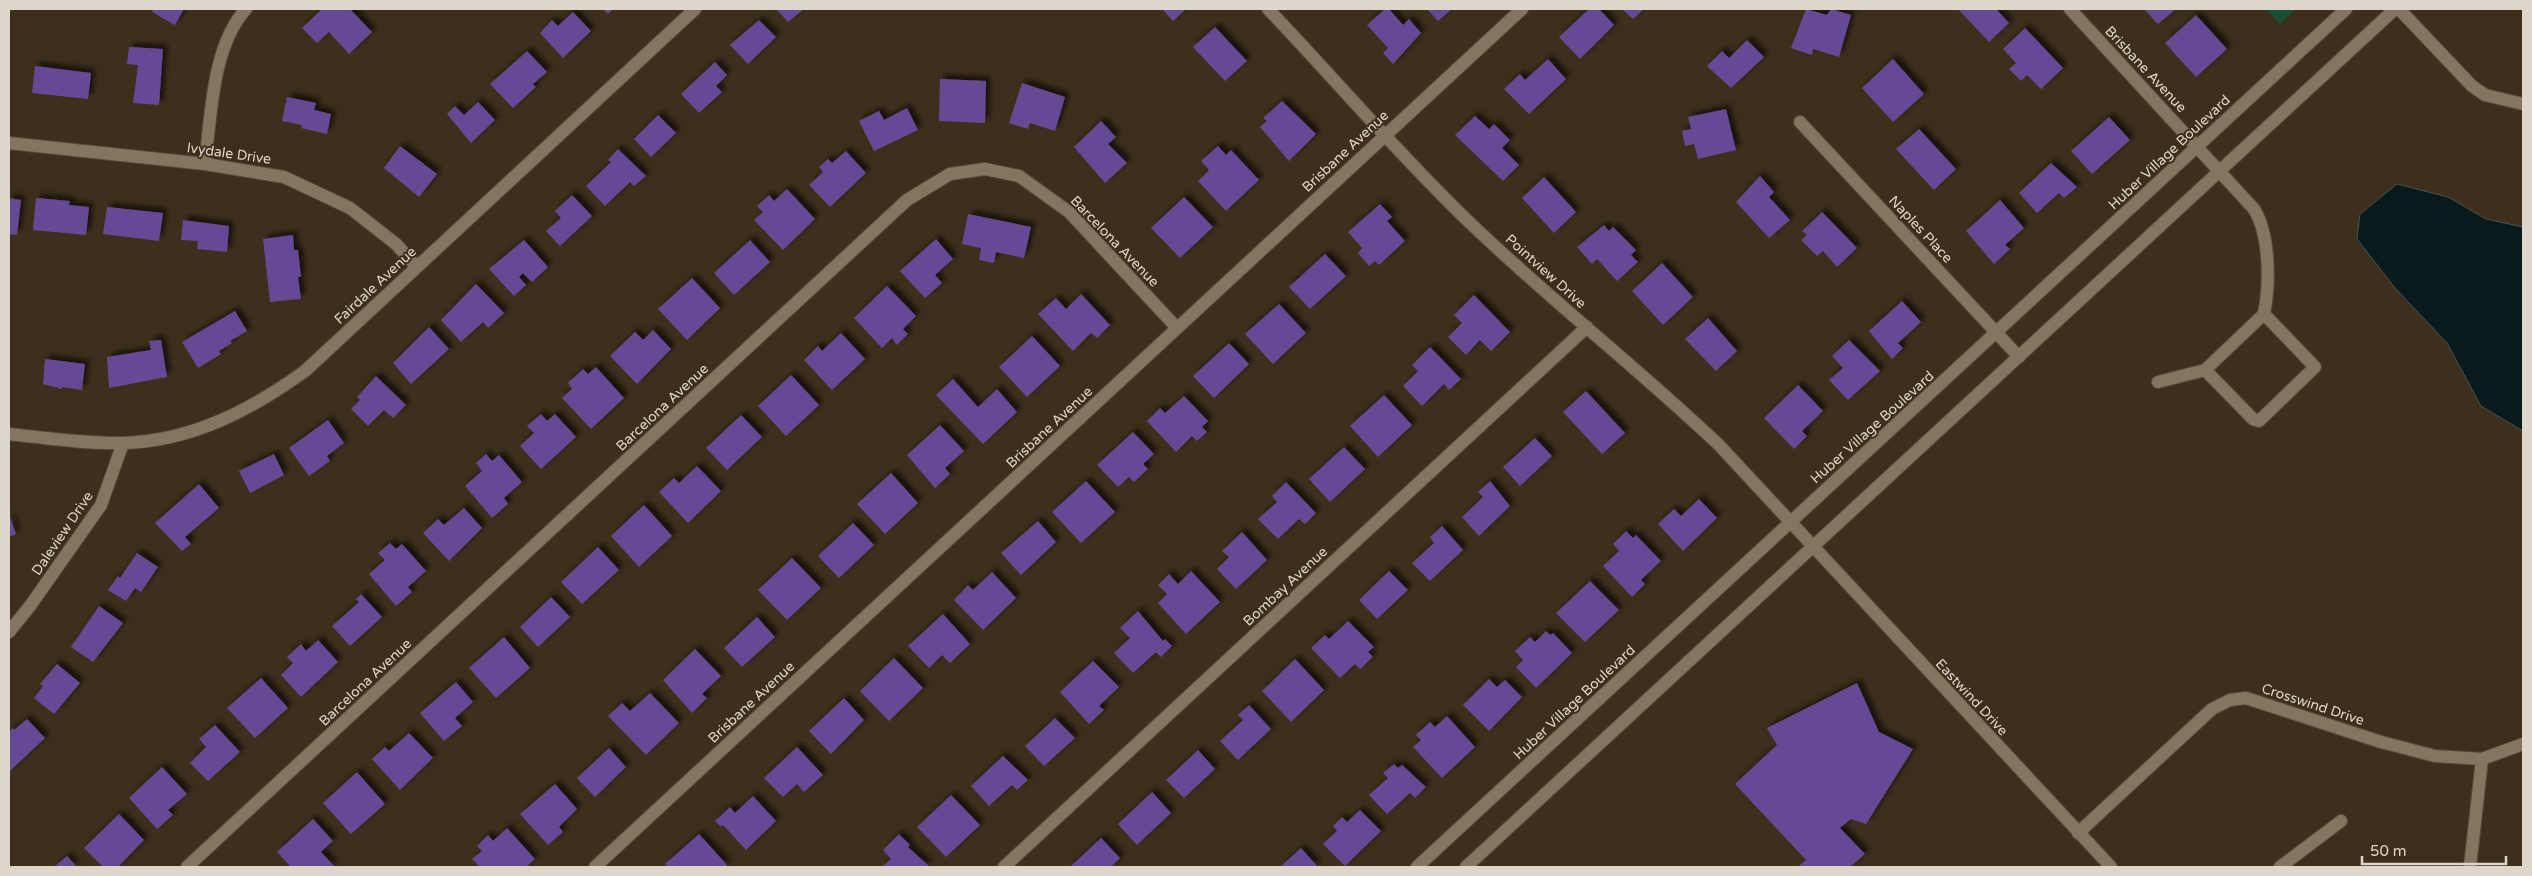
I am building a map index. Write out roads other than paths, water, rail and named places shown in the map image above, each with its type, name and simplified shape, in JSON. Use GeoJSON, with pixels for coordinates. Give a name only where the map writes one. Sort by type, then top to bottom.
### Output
{"type":"FeatureCollection","features":[{"type":"Feature","properties":{"kind":"street"},"geometry":{"type":"LineString","coordinates":[[205,164],[212,97],[226,39],[246,9]]}},
{"type":"Feature","properties":{"kind":"street","name":"Fairdale Avenue"},"geometry":{"type":"LineString","coordinates":[[9,434],[123,443],[177,436],[229,417],[266,399],[305,371],[695,9]]}},
{"type":"Feature","properties":{"kind":"street","name":"Pointview Drive"},"geometry":{"type":"LineString","coordinates":[[1268,9],[1467,220],[1587,328],[1663,392],[1719,446],[1812,547]]}},
{"type":"Feature","properties":{"kind":"street","name":"Brisbane Avenue"},"geometry":{"type":"LineString","coordinates":[[595,867],[1522,9]]}},
{"type":"Feature","properties":{"kind":"street","name":"Brisbane Avenue"},"geometry":{"type":"LineString","coordinates":[[2070,9],[2254,209],[2264,229],[2266,243],[2264,314]]}},
{"type":"Feature","properties":{"kind":"street","name":"Huber Village Boulevard"},"geometry":{"type":"LineString","coordinates":[[1417,867],[2346,9]]}},
{"type":"Feature","properties":{"kind":"street"},"geometry":{"type":"LineString","coordinates":[[1466,867],[2395,9]]}},
{"type":"Feature","properties":{"kind":"street"},"geometry":{"type":"LineString","coordinates":[[2399,9],[2472,86],[2485,95],[2523,104]]}},
{"type":"Feature","properties":{"kind":"street","name":"Naples Place"},"geometry":{"type":"LineString","coordinates":[[1800,122],[2019,357]]}},
{"type":"Feature","properties":{"kind":"street","name":"Ivydale Drive"},"geometry":{"type":"LineString","coordinates":[[9,143],[205,164],[284,177],[350,208],[396,244],[416,266]]}},
{"type":"Feature","properties":{"kind":"street","name":"Barcelona Avenue"},"geometry":{"type":"LineString","coordinates":[[187,867],[907,200],[950,174],[985,169],[1019,176],[1069,212],[1177,328]]}},
{"type":"Feature","properties":{"kind":"street"},"geometry":{"type":"LineString","coordinates":[[2158,382],[2205,370],[2264,314],[2315,367],[2259,420],[2253,419],[2205,370]]}},
{"type":"Feature","properties":{"kind":"street","name":"Bombay Avenue"},"geometry":{"type":"LineString","coordinates":[[1004,867],[1587,328]]}},
{"type":"Feature","properties":{"kind":"street","name":"Daleview Drive"},"geometry":{"type":"LineString","coordinates":[[9,632],[102,506],[123,443]]}},
{"type":"Feature","properties":{"kind":"street","name":"Eastwind Drive"},"geometry":{"type":"LineString","coordinates":[[1812,547],[2111,867]]}},
{"type":"Feature","properties":{"kind":"street","name":"Crosswind Drive"},"geometry":{"type":"LineString","coordinates":[[2078,833],[2212,710],[2230,700],[2246,698],[2381,742],[2435,756],[2482,759],[2523,744]]}},
{"type":"Feature","properties":{"kind":"street"},"geometry":{"type":"LineString","coordinates":[[2470,867],[2482,759]]}},
{"type":"Feature","properties":{"kind":"street"},"geometry":{"type":"LineString","coordinates":[[2280,867],[2341,821]]}}]}
